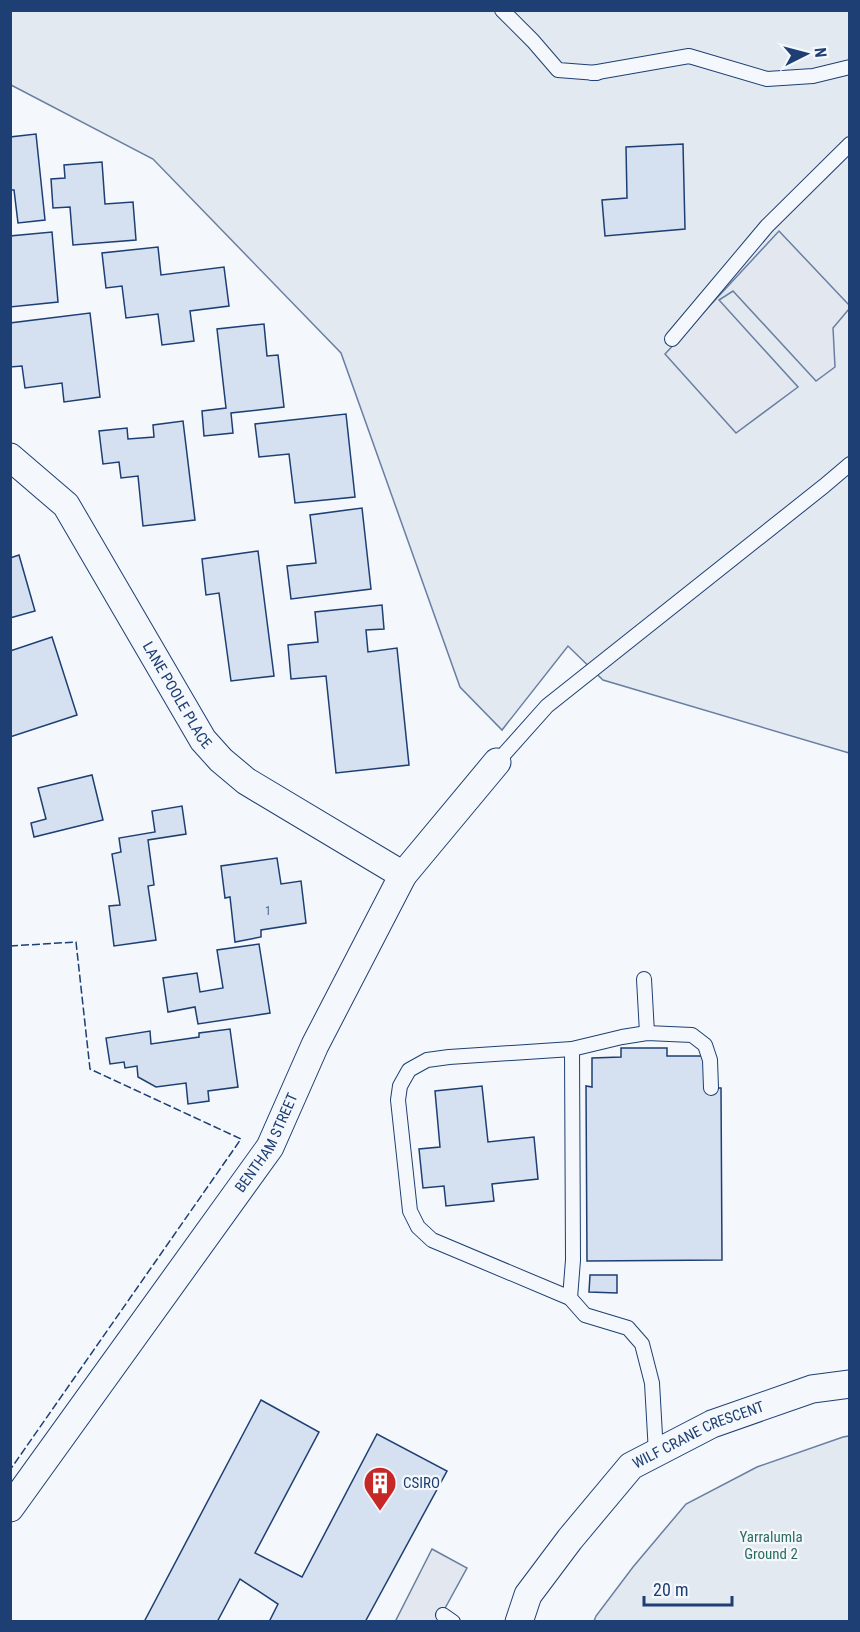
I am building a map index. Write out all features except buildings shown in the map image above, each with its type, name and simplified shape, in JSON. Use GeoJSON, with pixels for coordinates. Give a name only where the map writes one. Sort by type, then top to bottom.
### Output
{"type":"FeatureCollection","features":[{"type":"Feature","properties":{"kind":"street","name":"LANE POOLE PLACE"},"geometry":{"type":"LineString","coordinates":[[10,457],[66,505],[203,740],[221,760],[246,781],[404,875]]}},
{"type":"Feature","properties":{"kind":"street","name":"BENTHAM STREET"},"geometry":{"type":"LineString","coordinates":[[10,1508],[270,1147],[315,1044],[404,875],[497,762]]}},
{"type":"Feature","properties":{"kind":"street","name":"WILF CRANE CRESCENT"},"geometry":{"type":"LineString","coordinates":[[519,1622],[528,1594],[631,1466],[712,1424],[812,1389],[849,1384]]}},
{"type":"Feature","properties":{"kind":"lane"},"geometry":{"type":"LineString","coordinates":[[502,10],[558,70],[594,73],[689,56],[767,79],[813,76],[849,67]]}},
{"type":"Feature","properties":{"kind":"lane"},"geometry":{"type":"LineString","coordinates":[[672,339],[767,226],[849,144]]}},
{"type":"Feature","properties":{"kind":"lane"},"geometry":{"type":"LineString","coordinates":[[497,762],[547,706],[815,494],[849,464]]}},
{"type":"Feature","properties":{"kind":"lane"},"geometry":{"type":"LineString","coordinates":[[644,979],[647,1033]]}},
{"type":"Feature","properties":{"kind":"lane"},"geometry":{"type":"LineString","coordinates":[[656,1453],[651,1383],[642,1344],[628,1328],[585,1315],[570,1298],[432,1240],[418,1227],[410,1211],[398,1100],[400,1086],[409,1070],[427,1060],[572,1048],[647,1033],[692,1035],[705,1045],[710,1060],[711,1088]]}},
{"type":"Feature","properties":{"kind":"lane"},"geometry":{"type":"LineString","coordinates":[[570,1298],[573,1260],[572,1048]]}},
{"type":"Feature","properties":{"kind":"green space"},"geometry":{"type":"Polygon","coordinates":[[[10,11],[849,11],[849,753],[603,680],[568,646],[502,730],[460,687],[341,353],[153,159],[11,85],[10,11]]]}},
{"type":"Feature","properties":{"kind":"green space","name":"Yarralumla Ground 2"},"geometry":{"type":"Polygon","coordinates":[[[849,1436],[849,1621],[594,1621],[633,1567],[686,1504],[757,1467],[849,1436]]]}},
{"type":"Feature","properties":{"kind":"shaded area"},"geometry":{"type":"Polygon","coordinates":[[[779,231],[849,305],[849,309],[833,328],[835,367],[816,381],[733,291],[719,300],[798,387],[736,433],[665,354],[779,231]]]}},
{"type":"Feature","properties":{"kind":"shaded area"},"geometry":{"type":"Polygon","coordinates":[[[432,1549],[467,1568],[438,1621],[395,1622],[432,1549]]]}},
{"type":"Feature","properties":{"kind":"fence"},"geometry":{"type":"LineString","coordinates":[[10,946],[76,942],[90,1069],[241,1139],[10,1470]]}},
{"type":"Feature","properties":{"kind":"place","name":"CSIRO"},"geometry":{"type":"Point","coordinates":[380,1512]}}]}
